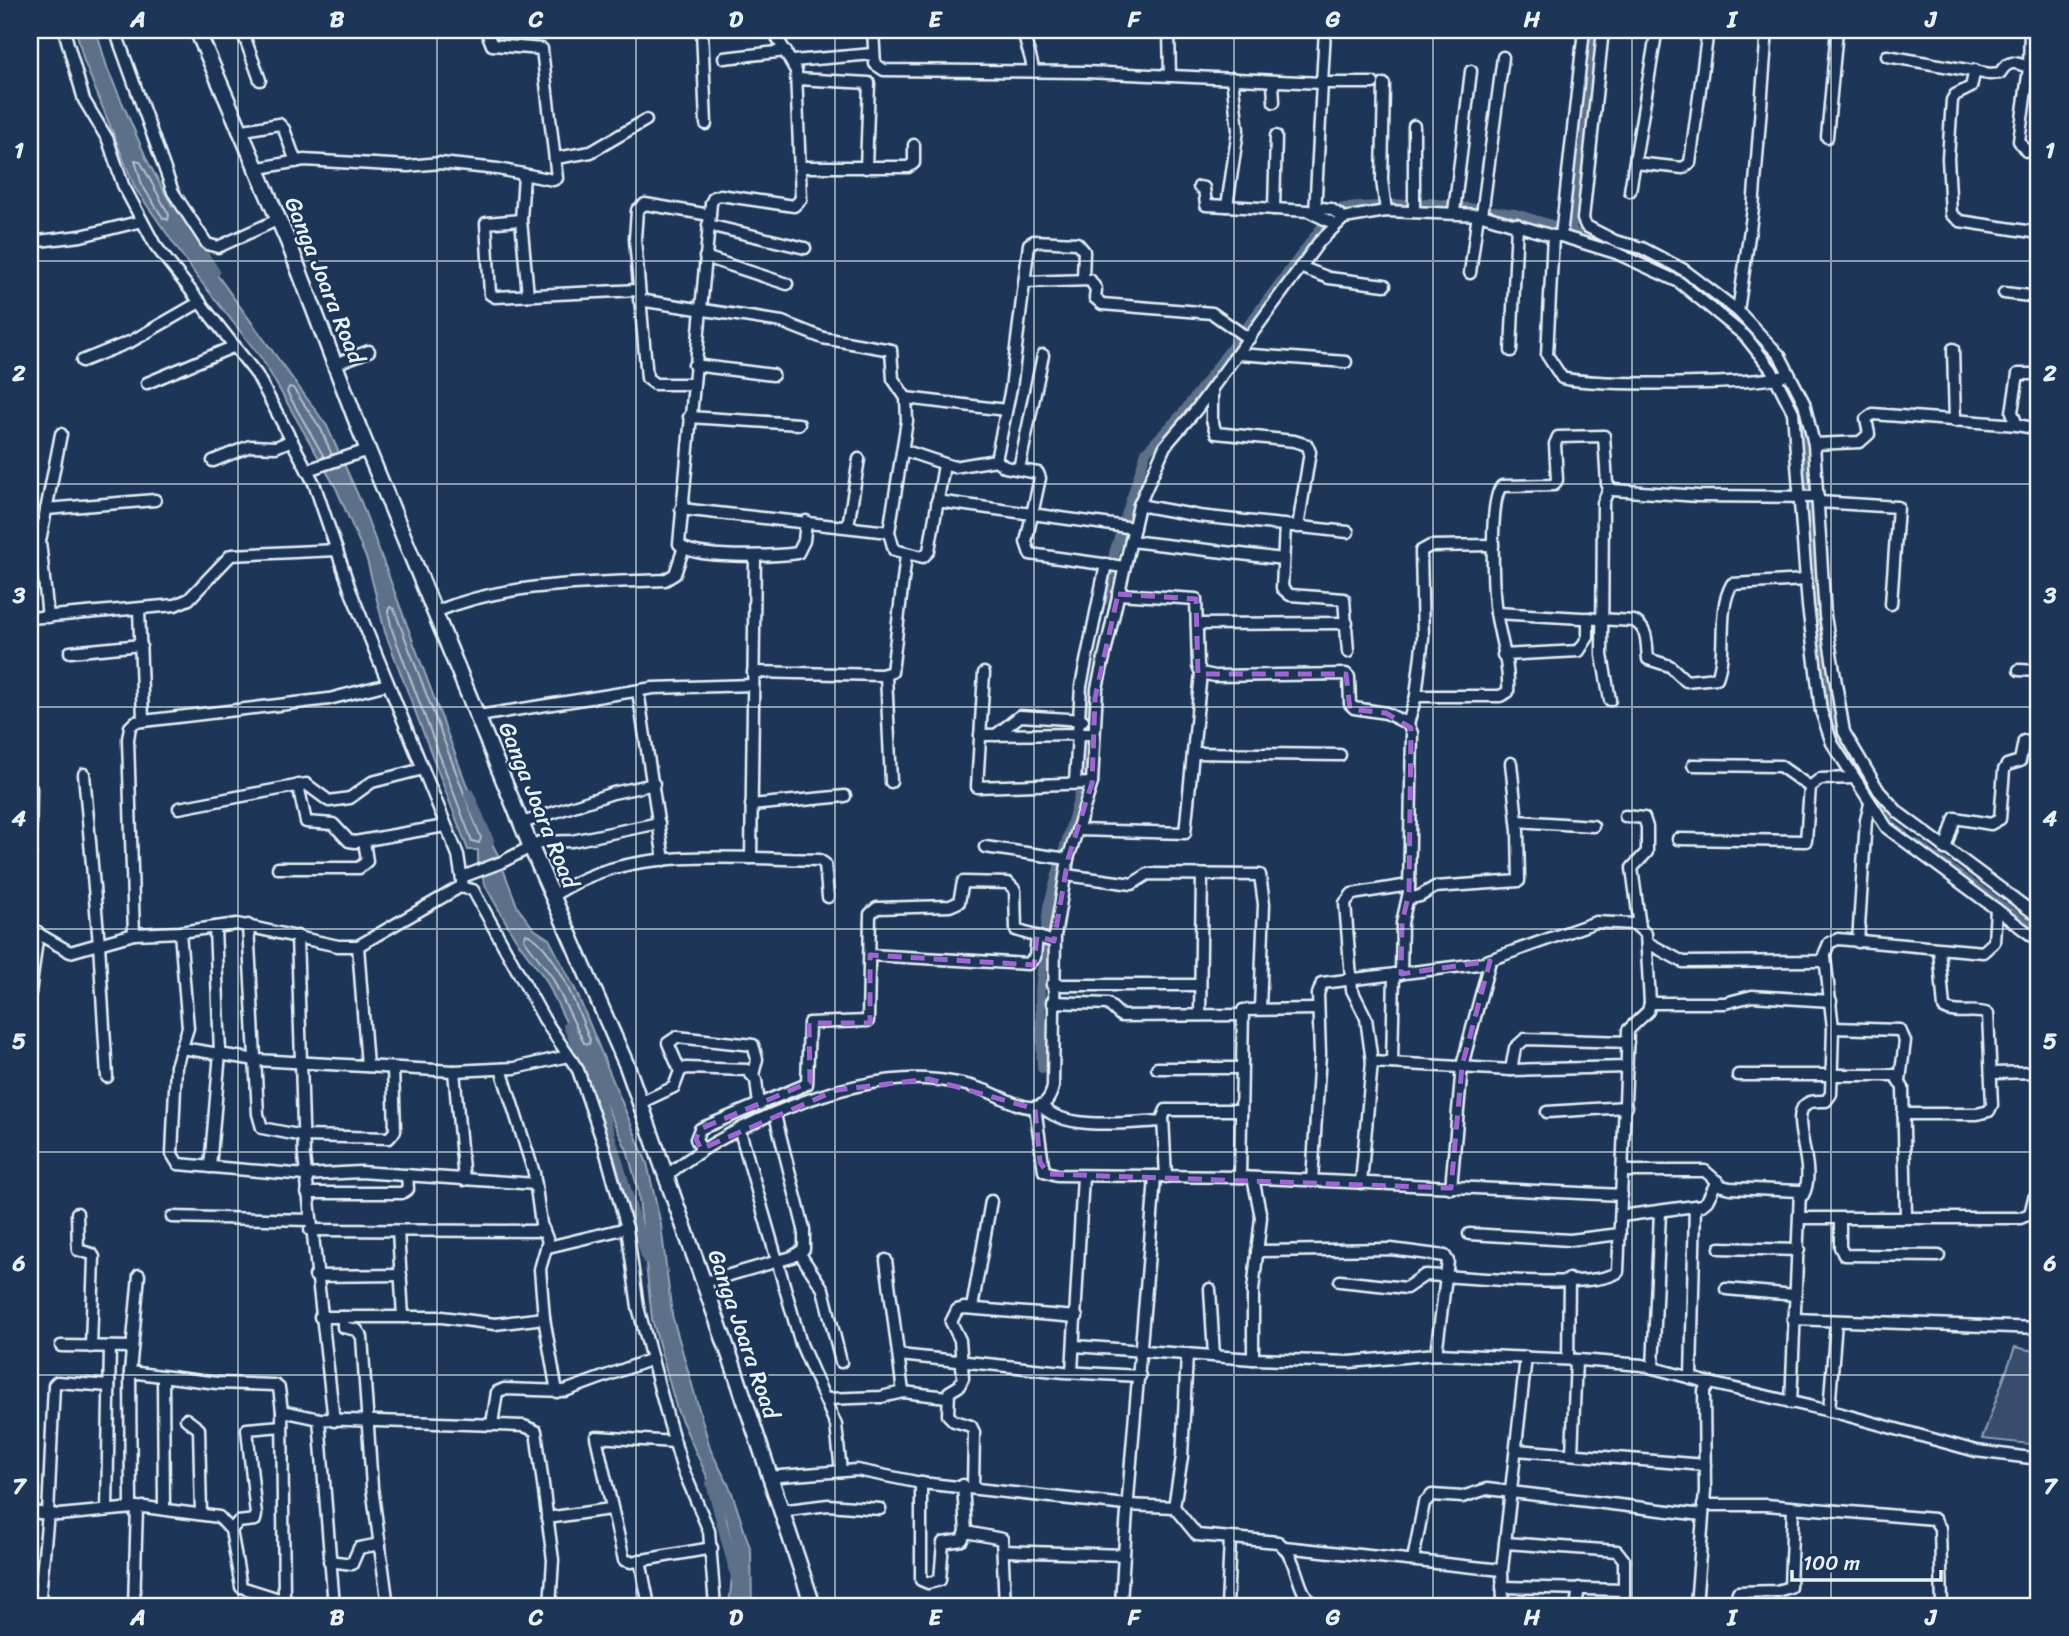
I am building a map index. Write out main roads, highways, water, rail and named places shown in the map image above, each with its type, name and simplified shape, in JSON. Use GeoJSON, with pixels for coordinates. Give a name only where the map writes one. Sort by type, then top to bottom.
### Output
{"type":"FeatureCollection","features":[{"type":"Feature","properties":{"kind":"main road","name":"Ganga Joara Road"},"geometry":{"type":"LineString","coordinates":[[197,30],[277,220],[531,847],[627,1066],[733,1365],[813,1606]]}},
{"type":"Feature","properties":{"kind":"water"},"geometry":{"type":"Polygon","coordinates":[[[76,30],[96,30],[108,70],[148,162],[188,235],[327,426],[361,502],[480,821],[497,853],[518,908],[534,929],[549,939],[576,991],[647,1163],[661,1225],[672,1315],[711,1451],[731,1490],[751,1551],[752,1606],[729,1606],[734,1557],[726,1519],[677,1410],[652,1319],[638,1190],[627,1150],[546,980],[515,938],[486,887],[478,863],[478,850],[468,850],[385,632],[367,560],[336,488],[262,359],[195,274],[135,188],[84,61],[76,30]]]}},
{"type":"Feature","properties":{"kind":"waterway"},"geometry":{"type":"LineString","coordinates":[[1571,231],[1596,30]]}},
{"type":"Feature","properties":{"kind":"waterway"},"geometry":{"type":"LineString","coordinates":[[1103,601],[1115,550],[1146,452],[1182,414],[1333,212],[1344,208],[1429,203],[1515,214],[1571,231],[1679,276],[1742,329]]}},
{"type":"Feature","properties":{"kind":"waterway"},"geometry":{"type":"LineString","coordinates":[[175,212],[215,272]]}},
{"type":"Feature","properties":{"kind":"waterway"},"geometry":{"type":"LineString","coordinates":[[1792,402],[1804,436],[1815,613],[1830,726],[1853,768]]}},
{"type":"Feature","properties":{"kind":"waterway"},"geometry":{"type":"LineString","coordinates":[[1042,1068],[1040,991],[1048,907],[1083,782],[1085,695]]}},
{"type":"Feature","properties":{"kind":"waterway"},"geometry":{"type":"LineString","coordinates":[[469,794],[489,841]]}},
{"type":"Feature","properties":{"kind":"waterway"},"geometry":{"type":"LineString","coordinates":[[1879,808],[1893,827],[1903,835]]}},
{"type":"Feature","properties":{"kind":"waterway"},"geometry":{"type":"LineString","coordinates":[[1916,844],[2039,933]]}},
{"type":"Feature","properties":{"kind":"waterway"},"geometry":{"type":"LineString","coordinates":[[568,1026],[598,1095],[647,1259]]}},
{"type":"Feature","properties":{"kind":"waterway"},"geometry":{"type":"LineString","coordinates":[[711,1483],[738,1585],[738,1606]]}}]}
